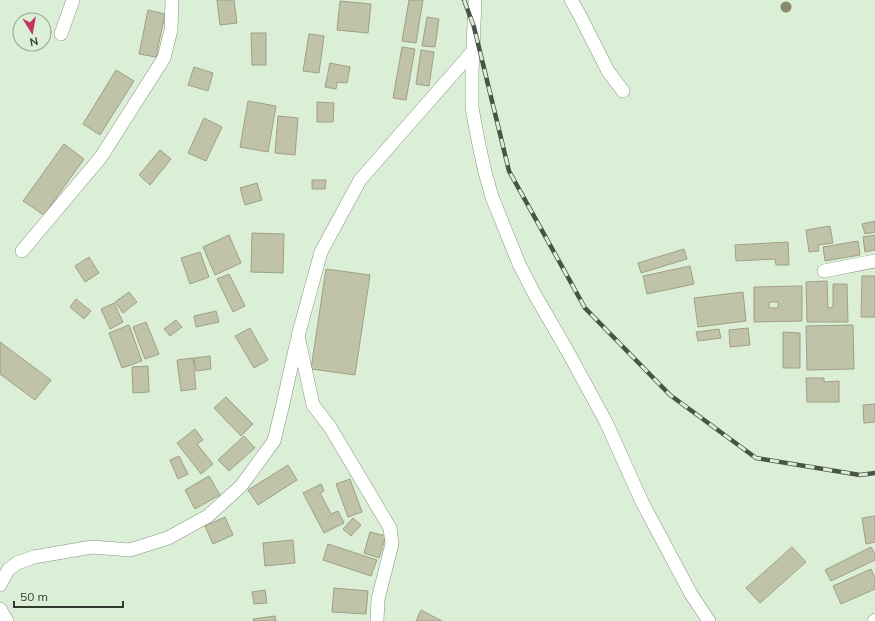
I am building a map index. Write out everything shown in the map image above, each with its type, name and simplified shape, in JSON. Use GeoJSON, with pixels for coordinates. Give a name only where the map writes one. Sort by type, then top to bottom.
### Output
{"type":"FeatureCollection","features":[{"type":"Feature","properties":{"kind":"street"},"geometry":{"type":"LineString","coordinates":[[61,34],[73,0]]}},
{"type":"Feature","properties":{"kind":"street"},"geometry":{"type":"LineString","coordinates":[[22,251],[100,157],[164,58],[171,30],[172,0]]}},
{"type":"Feature","properties":{"kind":"street"},"geometry":{"type":"LineString","coordinates":[[474,0],[472,108],[485,172],[492,197],[519,264],[606,422],[642,502],[691,594],[709,621]]}},
{"type":"Feature","properties":{"kind":"street"},"geometry":{"type":"LineString","coordinates":[[571,0],[608,71],[622,91]]}},
{"type":"Feature","properties":{"kind":"street"},"geometry":{"type":"LineString","coordinates":[[0,585],[8,570],[17,564],[34,557],[92,547],[130,550],[168,538],[208,516],[241,486],[274,441],[298,336],[321,252],[360,180],[473,52]]}},
{"type":"Feature","properties":{"kind":"street"},"geometry":{"type":"LineString","coordinates":[[824,271],[875,261]]}},
{"type":"Feature","properties":{"kind":"street"},"geometry":{"type":"LineString","coordinates":[[298,336],[313,405],[330,427],[390,528],[392,544],[378,599],[377,621]]}},
{"type":"Feature","properties":{"kind":"street"},"geometry":{"type":"LineString","coordinates":[[0,609],[7,621]]}},
{"type":"Feature","properties":{"kind":"building"},"geometry":{"type":"Polygon","coordinates":[[[217,0],[234,0],[237,23],[220,25],[217,0]]]}},
{"type":"Feature","properties":{"kind":"building"},"geometry":{"type":"Polygon","coordinates":[[[409,0],[423,0],[416,43],[402,41],[409,0]]]}},
{"type":"Feature","properties":{"kind":"building"},"geometry":{"type":"Polygon","coordinates":[[[340,1],[371,4],[368,33],[337,30],[340,1]]]}},
{"type":"Feature","properties":{"kind":"building"},"geometry":{"type":"Polygon","coordinates":[[[148,10],[165,14],[156,57],[139,54],[148,10]]]}},
{"type":"Feature","properties":{"kind":"building"},"geometry":{"type":"Polygon","coordinates":[[[427,17],[439,19],[435,47],[422,46],[427,17]]]}},
{"type":"Feature","properties":{"kind":"building"},"geometry":{"type":"Polygon","coordinates":[[[251,33],[266,33],[266,65],[252,65],[251,33]]]}},
{"type":"Feature","properties":{"kind":"building"},"geometry":{"type":"Polygon","coordinates":[[[309,34],[324,36],[319,73],[303,71],[309,34]]]}},
{"type":"Feature","properties":{"kind":"building"},"geometry":{"type":"Polygon","coordinates":[[[402,47],[415,49],[406,100],[393,98],[402,47]]]}},
{"type":"Feature","properties":{"kind":"building"},"geometry":{"type":"Polygon","coordinates":[[[421,50],[434,52],[429,86],[416,84],[421,50]]]}},
{"type":"Feature","properties":{"kind":"building"},"geometry":{"type":"Polygon","coordinates":[[[330,63],[350,67],[347,83],[337,82],[336,89],[325,87],[330,63]]]}},
{"type":"Feature","properties":{"kind":"building"},"geometry":{"type":"Polygon","coordinates":[[[194,67],[213,73],[208,91],[188,85],[194,67]]]}},
{"type":"Feature","properties":{"kind":"building"},"geometry":{"type":"Polygon","coordinates":[[[116,70],[134,81],[100,135],[83,124],[116,70]]]}},
{"type":"Feature","properties":{"kind":"building"},"geometry":{"type":"Polygon","coordinates":[[[248,101],[276,106],[268,152],[240,147],[248,101]]]}},
{"type":"Feature","properties":{"kind":"building"},"geometry":{"type":"Polygon","coordinates":[[[317,102],[334,103],[333,122],[317,122],[317,102]]]}},
{"type":"Feature","properties":{"kind":"building"},"geometry":{"type":"Polygon","coordinates":[[[278,116],[298,118],[295,155],[275,153],[278,116]]]}},
{"type":"Feature","properties":{"kind":"building"},"geometry":{"type":"Polygon","coordinates":[[[204,118],[222,127],[206,161],[188,153],[204,118]]]}},
{"type":"Feature","properties":{"kind":"building"},"geometry":{"type":"Polygon","coordinates":[[[64,144],[84,159],[44,215],[23,201],[64,144]]]}},
{"type":"Feature","properties":{"kind":"building"},"geometry":{"type":"Polygon","coordinates":[[[160,150],[171,159],[150,185],[139,175],[160,150]]]}},
{"type":"Feature","properties":{"kind":"building"},"geometry":{"type":"Polygon","coordinates":[[[312,180],[326,180],[325,189],[312,189],[312,180]]]}},
{"type":"Feature","properties":{"kind":"building"},"geometry":{"type":"Polygon","coordinates":[[[257,183],[262,200],[245,205],[240,188],[257,183]]]}},
{"type":"Feature","properties":{"kind":"building"},"geometry":{"type":"Polygon","coordinates":[[[875,221],[875,232],[865,234],[862,224],[875,221]]]}},
{"type":"Feature","properties":{"kind":"building"},"geometry":{"type":"Polygon","coordinates":[[[830,226],[833,243],[818,245],[819,251],[809,252],[806,230],[830,226]]]}},
{"type":"Feature","properties":{"kind":"building"},"geometry":{"type":"Polygon","coordinates":[[[252,233],[284,234],[283,273],[251,272],[252,233]]]}},
{"type":"Feature","properties":{"kind":"building"},"geometry":{"type":"Polygon","coordinates":[[[229,235],[241,263],[215,275],[203,247],[229,235]]]}},
{"type":"Feature","properties":{"kind":"building"},"geometry":{"type":"Polygon","coordinates":[[[875,235],[875,250],[865,252],[863,237],[875,235]]]}},
{"type":"Feature","properties":{"kind":"building"},"geometry":{"type":"Polygon","coordinates":[[[858,241],[860,255],[825,261],[823,247],[858,241]]]}},
{"type":"Feature","properties":{"kind":"building"},"geometry":{"type":"Polygon","coordinates":[[[788,242],[789,265],[776,265],[775,259],[736,261],[735,245],[788,242]]]}},
{"type":"Feature","properties":{"kind":"building"},"geometry":{"type":"Polygon","coordinates":[[[684,249],[687,259],[641,273],[638,263],[684,249]]]}},
{"type":"Feature","properties":{"kind":"building"},"geometry":{"type":"Polygon","coordinates":[[[200,252],[209,277],[190,284],[181,258],[200,252]]]}},
{"type":"Feature","properties":{"kind":"building"},"geometry":{"type":"Polygon","coordinates":[[[89,257],[99,273],[85,282],[75,266],[89,257]]]}},
{"type":"Feature","properties":{"kind":"building"},"geometry":{"type":"Polygon","coordinates":[[[690,266],[694,284],[647,294],[643,276],[690,266]]]}},
{"type":"Feature","properties":{"kind":"building"},"geometry":{"type":"Polygon","coordinates":[[[326,269],[370,275],[355,375],[311,369],[326,269]]]}},
{"type":"Feature","properties":{"kind":"building"},"geometry":{"type":"Polygon","coordinates":[[[229,274],[245,306],[233,312],[217,279],[229,274]]]}},
{"type":"Feature","properties":{"kind":"building"},"geometry":{"type":"Polygon","coordinates":[[[862,276],[875,276],[875,317],[861,317],[862,276]]]}},
{"type":"Feature","properties":{"kind":"building"},"geometry":{"type":"Polygon","coordinates":[[[827,281],[828,308],[833,307],[833,284],[847,284],[848,322],[807,322],[806,282],[827,281]]]}},
{"type":"Feature","properties":{"kind":"building"},"geometry":{"type":"Polygon","coordinates":[[[802,286],[802,321],[754,322],[754,287],[802,286]],[[769,302],[769,308],[778,308],[778,302],[769,302]]]}},
{"type":"Feature","properties":{"kind":"building"},"geometry":{"type":"Polygon","coordinates":[[[129,292],[137,302],[123,313],[115,302],[129,292]]]}},
{"type":"Feature","properties":{"kind":"building"},"geometry":{"type":"Polygon","coordinates":[[[743,292],[746,321],[698,327],[694,298],[743,292]]]}},
{"type":"Feature","properties":{"kind":"building"},"geometry":{"type":"Polygon","coordinates":[[[76,299],[91,311],[84,319],[70,307],[76,299]]]}},
{"type":"Feature","properties":{"kind":"building"},"geometry":{"type":"Polygon","coordinates":[[[114,303],[123,322],[110,329],[101,309],[114,303]]]}},
{"type":"Feature","properties":{"kind":"building"},"geometry":{"type":"Polygon","coordinates":[[[216,311],[219,322],[196,327],[194,316],[216,311]]]}},
{"type":"Feature","properties":{"kind":"building"},"geometry":{"type":"Polygon","coordinates":[[[176,320],[182,327],[170,336],[164,329],[176,320]]]}},
{"type":"Feature","properties":{"kind":"building"},"geometry":{"type":"Polygon","coordinates":[[[146,322],[159,354],[145,359],[133,327],[146,322]]]}},
{"type":"Feature","properties":{"kind":"building"},"geometry":{"type":"Polygon","coordinates":[[[129,325],[142,361],[122,368],[109,333],[129,325]]]}},
{"type":"Feature","properties":{"kind":"building"},"geometry":{"type":"Polygon","coordinates":[[[853,325],[854,369],[807,370],[806,326],[853,325]]]}},
{"type":"Feature","properties":{"kind":"building"},"geometry":{"type":"Polygon","coordinates":[[[250,328],[268,360],[254,368],[235,336],[250,328]]]}},
{"type":"Feature","properties":{"kind":"building"},"geometry":{"type":"Polygon","coordinates":[[[748,328],[750,345],[730,347],[729,330],[748,328]]]}},
{"type":"Feature","properties":{"kind":"building"},"geometry":{"type":"Polygon","coordinates":[[[719,329],[721,338],[698,341],[696,332],[719,329]]]}},
{"type":"Feature","properties":{"kind":"building"},"geometry":{"type":"Polygon","coordinates":[[[783,332],[800,333],[800,368],[783,368],[783,332]]]}},
{"type":"Feature","properties":{"kind":"building"},"geometry":{"type":"Polygon","coordinates":[[[0,342],[51,380],[35,400],[0,374],[0,342]]]}},
{"type":"Feature","properties":{"kind":"building"},"geometry":{"type":"Polygon","coordinates":[[[210,356],[211,369],[196,371],[194,358],[210,356]]]}},
{"type":"Feature","properties":{"kind":"building"},"geometry":{"type":"Polygon","coordinates":[[[193,358],[196,389],[181,391],[177,360],[193,358]]]}},
{"type":"Feature","properties":{"kind":"building"},"geometry":{"type":"Polygon","coordinates":[[[148,366],[149,392],[133,393],[132,367],[148,366]]]}},
{"type":"Feature","properties":{"kind":"building"},"geometry":{"type":"Polygon","coordinates":[[[806,378],[824,378],[824,382],[839,381],[839,402],[807,402],[806,378]]]}},
{"type":"Feature","properties":{"kind":"building"},"geometry":{"type":"Polygon","coordinates":[[[226,397],[253,424],[241,436],[214,408],[226,397]]]}},
{"type":"Feature","properties":{"kind":"building"},"geometry":{"type":"Polygon","coordinates":[[[875,404],[875,422],[864,423],[863,405],[875,404]]]}},
{"type":"Feature","properties":{"kind":"building"},"geometry":{"type":"Polygon","coordinates":[[[195,429],[203,440],[197,444],[213,464],[201,474],[177,443],[195,429]]]}},
{"type":"Feature","properties":{"kind":"building"},"geometry":{"type":"Polygon","coordinates":[[[244,436],[255,448],[229,471],[218,460],[244,436]]]}},
{"type":"Feature","properties":{"kind":"building"},"geometry":{"type":"Polygon","coordinates":[[[179,456],[188,474],[178,479],[170,460],[179,456]]]}},
{"type":"Feature","properties":{"kind":"building"},"geometry":{"type":"Polygon","coordinates":[[[288,465],[297,480],[258,505],[248,490],[288,465]]]}},
{"type":"Feature","properties":{"kind":"building"},"geometry":{"type":"Polygon","coordinates":[[[209,476],[220,495],[195,509],[185,490],[209,476]]]}},
{"type":"Feature","properties":{"kind":"building"},"geometry":{"type":"Polygon","coordinates":[[[350,479],[362,512],[348,517],[336,484],[350,479]]]}},
{"type":"Feature","properties":{"kind":"building"},"geometry":{"type":"Polygon","coordinates":[[[321,484],[324,491],[320,493],[331,514],[338,511],[344,523],[324,533],[303,493],[321,484]]]}},
{"type":"Feature","properties":{"kind":"building"},"geometry":{"type":"Polygon","coordinates":[[[875,516],[875,542],[866,544],[862,518],[875,516]]]}},
{"type":"Feature","properties":{"kind":"building"},"geometry":{"type":"Polygon","coordinates":[[[225,517],[233,535],[213,544],[205,526],[225,517]]]}},
{"type":"Feature","properties":{"kind":"building"},"geometry":{"type":"Polygon","coordinates":[[[353,518],[361,525],[351,536],[343,529],[353,518]]]}},
{"type":"Feature","properties":{"kind":"building"},"geometry":{"type":"Polygon","coordinates":[[[370,532],[386,536],[379,558],[364,553],[370,532]]]}},
{"type":"Feature","properties":{"kind":"building"},"geometry":{"type":"Polygon","coordinates":[[[293,540],[295,563],[265,566],[263,543],[293,540]]]}},
{"type":"Feature","properties":{"kind":"building"},"geometry":{"type":"Polygon","coordinates":[[[328,544],[377,560],[371,576],[323,560],[328,544]]]}},
{"type":"Feature","properties":{"kind":"building"},"geometry":{"type":"Polygon","coordinates":[[[792,547],[806,562],[760,603],[746,588],[792,547]]]}},
{"type":"Feature","properties":{"kind":"building"},"geometry":{"type":"Polygon","coordinates":[[[871,547],[875,554],[875,560],[831,581],[825,570],[871,547]]]}},
{"type":"Feature","properties":{"kind":"building"},"geometry":{"type":"Polygon","coordinates":[[[871,569],[875,578],[875,589],[841,604],[833,586],[871,569]]]}},
{"type":"Feature","properties":{"kind":"building"},"geometry":{"type":"Polygon","coordinates":[[[334,588],[368,591],[366,614],[332,612],[334,588]]]}},
{"type":"Feature","properties":{"kind":"building"},"geometry":{"type":"Polygon","coordinates":[[[265,590],[267,603],[254,604],[252,592],[265,590]]]}},
{"type":"Feature","properties":{"kind":"building"},"geometry":{"type":"Polygon","coordinates":[[[421,610],[442,621],[416,621],[421,610]]]}},
{"type":"Feature","properties":{"kind":"building"},"geometry":{"type":"Polygon","coordinates":[[[275,616],[276,621],[254,621],[253,619],[275,616]]]}},
{"type":"Feature","properties":{"kind":"railway"},"geometry":{"type":"LineString","coordinates":[[464,0],[474,27],[509,171],[585,308],[670,395],[756,458],[860,475],[875,473]]}}]}
